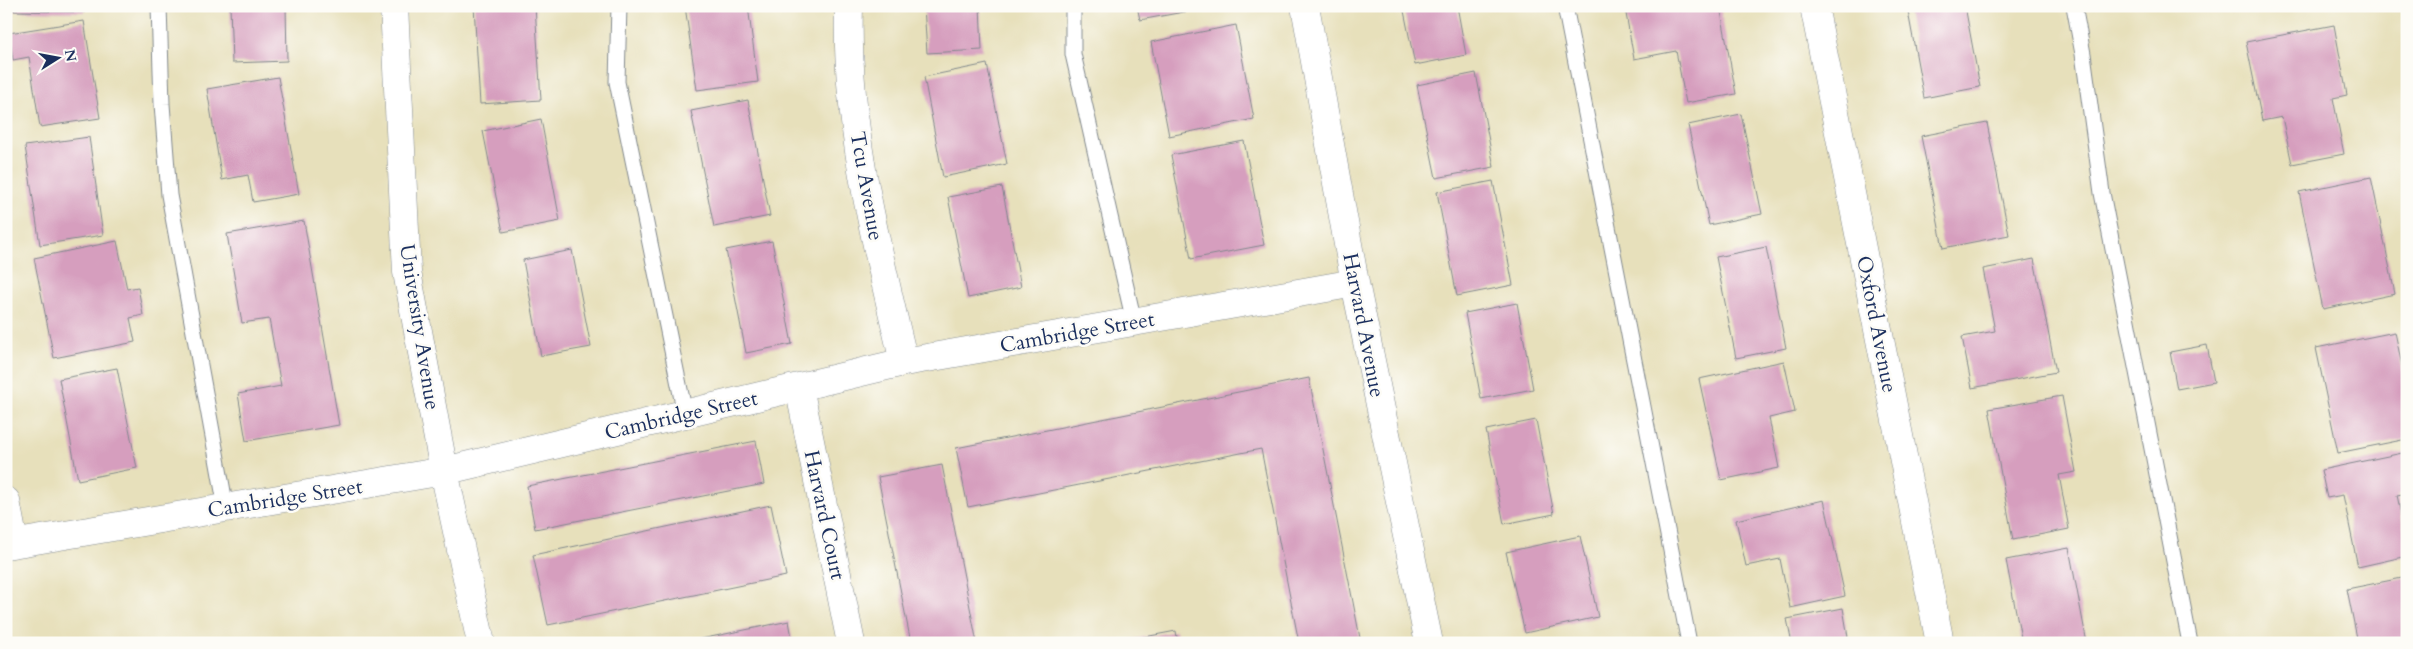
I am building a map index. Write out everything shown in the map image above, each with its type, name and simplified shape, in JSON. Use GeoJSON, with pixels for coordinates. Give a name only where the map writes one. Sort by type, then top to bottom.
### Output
{"type":"FeatureCollection","features":[{"type":"Feature","properties":{"kind":"street","name":"University Avenue"},"geometry":{"type":"LineString","coordinates":[[394,6],[407,272],[444,471],[481,643]]}},
{"type":"Feature","properties":{"kind":"street","name":"Tcu Avenue"},"geometry":{"type":"LineString","coordinates":[[849,6],[848,44],[864,190],[904,362]]}},
{"type":"Feature","properties":{"kind":"street","name":"Harvard Avenue"},"geometry":{"type":"LineString","coordinates":[[1305,6],[1355,283],[1429,643]]}},
{"type":"Feature","properties":{"kind":"street","name":"Oxford Avenue"},"geometry":{"type":"LineString","coordinates":[[1814,6],[1940,643]]}},
{"type":"Feature","properties":{"kind":"street","name":"Cambridge Street"},"geometry":{"type":"LineString","coordinates":[[10,544],[444,471],[904,362],[1355,283]]}},
{"type":"Feature","properties":{"kind":"street","name":"Harvard Court"},"geometry":{"type":"LineString","coordinates":[[799,387],[851,643]]}},
{"type":"Feature","properties":{"kind":"street"},"geometry":{"type":"LineString","coordinates":[[6,501],[10,544]]}},
{"type":"Feature","properties":{"kind":"lane"},"geometry":{"type":"LineString","coordinates":[[159,6],[162,104],[169,195],[226,508]]}},
{"type":"Feature","properties":{"kind":"lane"},"geometry":{"type":"LineString","coordinates":[[619,6],[617,82],[685,414]]}},
{"type":"Feature","properties":{"kind":"lane"},"geometry":{"type":"LineString","coordinates":[[1073,6],[1073,54],[1134,322]]}},
{"type":"Feature","properties":{"kind":"lane"},"geometry":{"type":"LineString","coordinates":[[1565,6],[1689,643]]}},
{"type":"Feature","properties":{"kind":"lane"},"geometry":{"type":"LineString","coordinates":[[2074,6],[2083,54],[2102,193],[2190,643]]}},
{"type":"Feature","properties":{"kind":"building"},"geometry":{"type":"Polygon","coordinates":[[[14,6],[85,6],[85,12],[14,11],[14,6]]]}},
{"type":"Feature","properties":{"kind":"building"},"geometry":{"type":"Polygon","coordinates":[[[230,6],[286,6],[287,61],[232,63],[230,6]]]}},
{"type":"Feature","properties":{"kind":"building"},"geometry":{"type":"Polygon","coordinates":[[[474,6],[535,6],[541,100],[480,104],[474,6]]]}},
{"type":"Feature","properties":{"kind":"building"},"geometry":{"type":"Polygon","coordinates":[[[685,6],[748,6],[758,82],[697,90],[685,6]]]}},
{"type":"Feature","properties":{"kind":"building"},"geometry":{"type":"Polygon","coordinates":[[[924,6],[980,6],[982,50],[927,53],[924,6]]]}},
{"type":"Feature","properties":{"kind":"building"},"geometry":{"type":"Polygon","coordinates":[[[1137,6],[1211,6],[1211,7],[1140,20],[1137,6]]]}},
{"type":"Feature","properties":{"kind":"building"},"geometry":{"type":"Polygon","coordinates":[[[1403,6],[1457,6],[1466,55],[1415,65],[1403,6]]]}},
{"type":"Feature","properties":{"kind":"building"},"geometry":{"type":"Polygon","coordinates":[[[1634,6],[1720,6],[1736,94],[1686,103],[1676,51],[1634,59],[1625,8],[1634,6]]]}},
{"type":"Feature","properties":{"kind":"building"},"geometry":{"type":"Polygon","coordinates":[[[1907,6],[1965,6],[1980,87],[1924,98],[1907,6]]]}},
{"type":"Feature","properties":{"kind":"building"},"geometry":{"type":"Polygon","coordinates":[[[84,21],[100,118],[40,127],[29,57],[13,60],[9,33],[84,21]]]}},
{"type":"Feature","properties":{"kind":"building"},"geometry":{"type":"Polygon","coordinates":[[[1236,25],[1254,119],[1169,136],[1151,42],[1236,25]]]}},
{"type":"Feature","properties":{"kind":"building"},"geometry":{"type":"Polygon","coordinates":[[[2334,25],[2347,95],[2333,98],[2344,154],[2292,164],[2282,117],[2262,121],[2246,42],[2334,25]]]}},
{"type":"Feature","properties":{"kind":"building"},"geometry":{"type":"Polygon","coordinates":[[[987,64],[1007,164],[943,177],[924,77],[987,64]]]}},
{"type":"Feature","properties":{"kind":"building"},"geometry":{"type":"Polygon","coordinates":[[[1476,73],[1494,167],[1436,178],[1417,85],[1476,73]]]}},
{"type":"Feature","properties":{"kind":"building"},"geometry":{"type":"Polygon","coordinates":[[[278,77],[299,194],[253,202],[248,175],[222,180],[207,89],[278,77]]]}},
{"type":"Feature","properties":{"kind":"building"},"geometry":{"type":"Polygon","coordinates":[[[748,100],[770,216],[714,227],[691,111],[748,100]]]}},
{"type":"Feature","properties":{"kind":"building"},"geometry":{"type":"Polygon","coordinates":[[[1741,114],[1762,214],[1709,225],[1688,125],[1741,114]]]}},
{"type":"Feature","properties":{"kind":"building"},"geometry":{"type":"Polygon","coordinates":[[[541,119],[560,221],[503,232],[483,131],[541,119]]]}},
{"type":"Feature","properties":{"kind":"building"},"geometry":{"type":"Polygon","coordinates":[[[1987,123],[2009,235],[1943,248],[1921,136],[1987,123]]]}},
{"type":"Feature","properties":{"kind":"building"},"geometry":{"type":"Polygon","coordinates":[[[89,137],[103,235],[40,245],[25,146],[89,137]]]}},
{"type":"Feature","properties":{"kind":"building"},"geometry":{"type":"Polygon","coordinates":[[[1244,141],[1264,245],[1191,259],[1171,155],[1244,141]]]}},
{"type":"Feature","properties":{"kind":"building"},"geometry":{"type":"Polygon","coordinates":[[[2371,177],[2395,294],[2323,309],[2299,192],[2371,177]]]}},
{"type":"Feature","properties":{"kind":"building"},"geometry":{"type":"Polygon","coordinates":[[[1493,181],[1513,285],[1457,296],[1437,192],[1493,181]]]}},
{"type":"Feature","properties":{"kind":"building"},"geometry":{"type":"Polygon","coordinates":[[[1002,187],[1021,287],[968,298],[948,197],[1002,187]]]}},
{"type":"Feature","properties":{"kind":"building"},"geometry":{"type":"Polygon","coordinates":[[[304,221],[339,425],[246,441],[238,394],[281,386],[269,319],[242,323],[227,234],[304,221]]]}},
{"type":"Feature","properties":{"kind":"building"},"geometry":{"type":"Polygon","coordinates":[[[117,241],[127,289],[138,287],[143,315],[130,318],[135,342],[54,358],[34,258],[117,241]]]}},
{"type":"Feature","properties":{"kind":"building"},"geometry":{"type":"Polygon","coordinates":[[[772,241],[792,344],[746,353],[726,250],[772,241]]]}},
{"type":"Feature","properties":{"kind":"building"},"geometry":{"type":"Polygon","coordinates":[[[1766,247],[1786,348],[1736,358],[1716,257],[1766,247]]]}},
{"type":"Feature","properties":{"kind":"building"},"geometry":{"type":"Polygon","coordinates":[[[572,250],[591,347],[541,356],[523,260],[572,250]]]}},
{"type":"Feature","properties":{"kind":"building"},"geometry":{"type":"Polygon","coordinates":[[[2034,259],[2056,372],[1972,388],[1962,337],[1995,331],[1983,269],[2034,259]]]}},
{"type":"Feature","properties":{"kind":"building"},"geometry":{"type":"Polygon","coordinates":[[[1517,303],[1533,389],[1481,399],[1465,313],[1517,303]]]}},
{"type":"Feature","properties":{"kind":"building"},"geometry":{"type":"Polygon","coordinates":[[[2395,332],[2407,390],[2407,439],[2338,453],[2316,348],[2395,332]]]}},
{"type":"Feature","properties":{"kind":"building"},"geometry":{"type":"Polygon","coordinates":[[[2207,345],[2214,382],[2177,389],[2170,352],[2207,345]]]}},
{"type":"Feature","properties":{"kind":"building"},"geometry":{"type":"Polygon","coordinates":[[[1784,361],[1795,412],[1769,418],[1779,468],[1721,480],[1699,379],[1784,361]]]}},
{"type":"Feature","properties":{"kind":"building"},"geometry":{"type":"Polygon","coordinates":[[[117,368],[137,468],[78,480],[59,379],[117,368]]]}},
{"type":"Feature","properties":{"kind":"building"},"geometry":{"type":"Polygon","coordinates":[[[1309,378],[1361,643],[1299,643],[1261,449],[968,507],[956,448],[1309,378]]]}},
{"type":"Feature","properties":{"kind":"building"},"geometry":{"type":"Polygon","coordinates":[[[2062,396],[2076,472],[2059,475],[2069,529],[2013,540],[1989,409],[2062,396]]]}},
{"type":"Feature","properties":{"kind":"building"},"geometry":{"type":"Polygon","coordinates":[[[1536,420],[1554,514],[1504,524],[1486,430],[1536,420]]]}},
{"type":"Feature","properties":{"kind":"building"},"geometry":{"type":"Polygon","coordinates":[[[756,441],[764,484],[535,529],[527,486],[756,441]]]}},
{"type":"Feature","properties":{"kind":"building"},"geometry":{"type":"Polygon","coordinates":[[[2407,452],[2407,493],[2397,495],[2407,543],[2407,556],[2358,567],[2343,495],[2327,498],[2321,470],[2407,452]]]}},
{"type":"Feature","properties":{"kind":"building"},"geometry":{"type":"Polygon","coordinates":[[[942,465],[977,643],[911,643],[878,477],[942,465]]]}},
{"type":"Feature","properties":{"kind":"building"},"geometry":{"type":"Polygon","coordinates":[[[1824,500],[1845,596],[1790,608],[1780,559],[1746,566],[1736,520],[1824,500]]]}},
{"type":"Feature","properties":{"kind":"building"},"geometry":{"type":"Polygon","coordinates":[[[771,505],[786,576],[548,625],[533,555],[771,505]]]}},
{"type":"Feature","properties":{"kind":"building"},"geometry":{"type":"Polygon","coordinates":[[[1580,536],[1598,617],[1525,633],[1506,552],[1580,536]]]}},
{"type":"Feature","properties":{"kind":"building"},"geometry":{"type":"Polygon","coordinates":[[[2069,548],[2087,643],[2022,643],[2006,560],[2069,548]]]}},
{"type":"Feature","properties":{"kind":"building"},"geometry":{"type":"Polygon","coordinates":[[[2407,577],[2407,643],[2358,643],[2347,589],[2407,577]]]}},
{"type":"Feature","properties":{"kind":"building"},"geometry":{"type":"Polygon","coordinates":[[[1843,608],[1849,643],[1792,643],[1787,619],[1843,608]]]}},
{"type":"Feature","properties":{"kind":"building"},"geometry":{"type":"Polygon","coordinates":[[[789,621],[793,643],[686,643],[686,642],[789,621]]]}},
{"type":"Feature","properties":{"kind":"building"},"geometry":{"type":"Polygon","coordinates":[[[1176,631],[1178,643],[1118,643],[1118,642],[1176,631]]]}}]}
